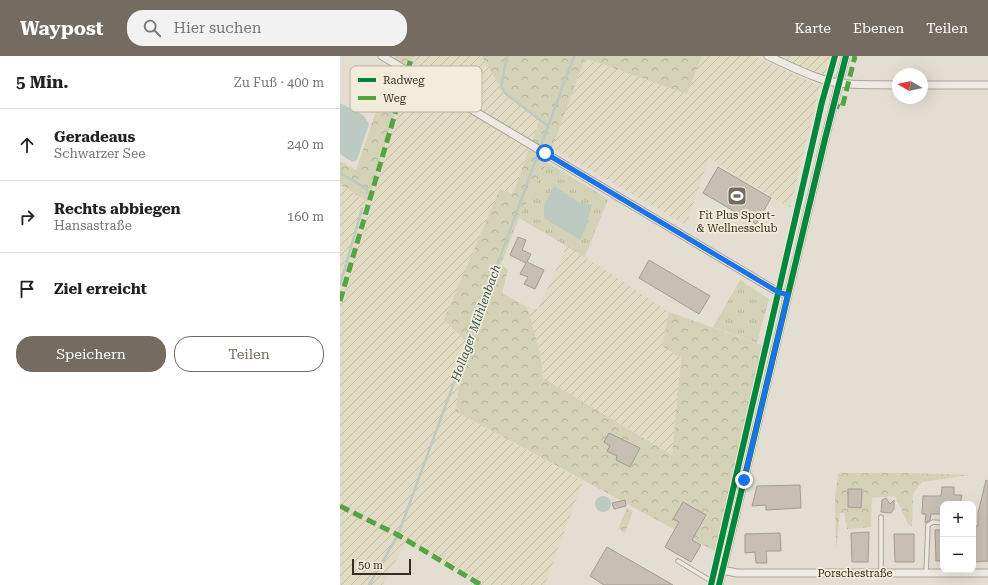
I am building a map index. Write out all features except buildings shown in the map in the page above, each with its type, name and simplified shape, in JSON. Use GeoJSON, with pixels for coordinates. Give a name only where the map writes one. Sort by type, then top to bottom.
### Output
{"type":"FeatureCollection","features":[{"type":"Feature","properties":{"kind":"street"},"geometry":{"type":"LineString","coordinates":[[382,56],[399,66]]}},
{"type":"Feature","properties":{"kind":"street"},"geometry":{"type":"LineString","coordinates":[[768,56],[816,78],[840,83],[892,84]]}},
{"type":"Feature","properties":{"kind":"street"},"geometry":{"type":"LineString","coordinates":[[719,584],[846,56]]}},
{"type":"Feature","properties":{"kind":"street"},"geometry":{"type":"LineString","coordinates":[[928,85],[988,85]]}},
{"type":"Feature","properties":{"kind":"street"},"geometry":{"type":"LineString","coordinates":[[476,112],[778,292],[788,295]]}},
{"type":"Feature","properties":{"kind":"street","name":"Porschestraße"},"geometry":{"type":"LineString","coordinates":[[722,570],[737,573],[988,572]]}},
{"type":"Feature","properties":{"kind":"lane"},"geometry":{"type":"LineString","coordinates":[[881,517],[881,572]]}},
{"type":"Feature","properties":{"kind":"lane"},"geometry":{"type":"LineString","coordinates":[[926,573],[928,525],[933,522],[940,523]]}},
{"type":"Feature","properties":{"kind":"lane"},"geometry":{"type":"LineString","coordinates":[[678,561],[719,584]]}},
{"type":"Feature","properties":{"kind":"shaded area"},"geometry":{"type":"Polygon","coordinates":[[[412,56],[482,56],[490,71],[506,94],[540,119],[513,194],[500,189],[467,341],[455,411],[583,481],[545,585],[481,585],[407,541],[382,585],[340,585],[340,184],[368,202],[395,112],[482,112],[482,66],[409,66],[412,56]]]}},
{"type":"Feature","properties":{"kind":"shaded area"},"geometry":{"type":"Polygon","coordinates":[[[702,56],[753,56],[820,86],[790,208],[709,158],[686,225],[552,148],[585,58],[687,94],[702,56]]]}},
{"type":"Feature","properties":{"kind":"shaded area"},"geometry":{"type":"Polygon","coordinates":[[[768,56],[833,56],[827,80],[768,56]]]}},
{"type":"Feature","properties":{"kind":"shaded area"},"geometry":{"type":"Polygon","coordinates":[[[340,103],[350,108],[350,112],[357,112],[363,115],[369,124],[357,160],[352,162],[340,154],[340,103]]]}},
{"type":"Feature","properties":{"kind":"shaded area"},"geometry":{"type":"Polygon","coordinates":[[[554,186],[578,202],[592,205],[586,227],[580,240],[544,218],[544,205],[554,186]]]}},
{"type":"Feature","properties":{"kind":"shaded area"},"geometry":{"type":"Polygon","coordinates":[[[567,245],[669,312],[662,346],[681,358],[673,455],[543,378],[540,352],[527,307],[538,309],[567,245]]]}},
{"type":"Feature","properties":{"kind":"shaded area"},"geometry":{"type":"Polygon","coordinates":[[[603,496],[610,501],[611,504],[606,511],[603,512],[596,507],[595,504],[600,497],[603,496]]]}},
{"type":"Feature","properties":{"kind":"green space"},"geometry":{"type":"Polygon","coordinates":[[[395,56],[412,56],[409,66],[392,66],[395,56]]]}},
{"type":"Feature","properties":{"kind":"green space"},"geometry":{"type":"Polygon","coordinates":[[[482,56],[702,56],[687,94],[585,58],[547,162],[519,218],[501,264],[508,270],[502,293],[527,307],[540,352],[543,378],[672,455],[681,358],[662,346],[669,312],[765,346],[718,553],[455,411],[467,342],[444,320],[500,189],[513,194],[540,119],[506,94],[490,71],[482,56]]]}},
{"type":"Feature","properties":{"kind":"green space"},"geometry":{"type":"Polygon","coordinates":[[[376,112],[395,112],[368,202],[340,184],[340,161],[356,170],[376,112]]]}},
{"type":"Feature","properties":{"kind":"green space"},"geometry":{"type":"Polygon","coordinates":[[[547,162],[608,199],[585,257],[519,218],[547,162]]]}},
{"type":"Feature","properties":{"kind":"green space"},"geometry":{"type":"Polygon","coordinates":[[[740,280],[769,299],[757,343],[713,327],[740,280]]]}},
{"type":"Feature","properties":{"kind":"green space"},"geometry":{"type":"Polygon","coordinates":[[[838,473],[970,475],[922,482],[913,494],[912,527],[908,524],[895,496],[872,498],[871,527],[847,529],[844,513],[840,513],[836,551],[835,499],[838,473]]]}},
{"type":"Feature","properties":{"kind":"green space"},"geometry":{"type":"Polygon","coordinates":[[[627,508],[633,511],[625,533],[618,529],[627,508]]]}},
{"type":"Feature","properties":{"kind":"waterway"},"geometry":{"type":"LineString","coordinates":[[507,56],[501,87],[506,94],[548,126]]}},
{"type":"Feature","properties":{"kind":"waterway","name":"Hollager Mühlenbach"},"geometry":{"type":"LineString","coordinates":[[369,585],[398,535],[574,56]]}},
{"type":"Feature","properties":{"kind":"waterway"},"geometry":{"type":"LineString","coordinates":[[340,173],[364,187],[367,190],[367,193]]}},
{"type":"Feature","properties":{"kind":"waterway"},"geometry":{"type":"LineString","coordinates":[[340,285],[362,209]]}},
{"type":"Feature","properties":{"kind":"marked path"},"geometry":{"type":"LineString","coordinates":[[409,66],[412,56]]}},
{"type":"Feature","properties":{"kind":"marked path"},"geometry":{"type":"LineString","coordinates":[[830,104],[842,108],[855,56]]}},
{"type":"Feature","properties":{"kind":"marked path"},"geometry":{"type":"LineString","coordinates":[[340,301],[396,112]]}},
{"type":"Feature","properties":{"kind":"marked path"},"geometry":{"type":"LineString","coordinates":[[340,506],[398,535],[481,585]]}},
{"type":"Feature","properties":{"kind":"cycle path"},"geometry":{"type":"LineString","coordinates":[[711,585],[822,102],[835,56]]}},
{"type":"Feature","properties":{"kind":"cycle path"},"geometry":{"type":"LineString","coordinates":[[719,585],[846,56]]}},
{"type":"Feature","properties":{"kind":"place","name":"Fit Plus Sport- & Wellnessclub"},"geometry":{"type":"Point","coordinates":[737,196]}},
{"type":"Feature","properties":{"kind":"route"},"geometry":{"type":"LineString","coordinates":[[545,153],[778,292],[788,295],[744,480]]}}]}
